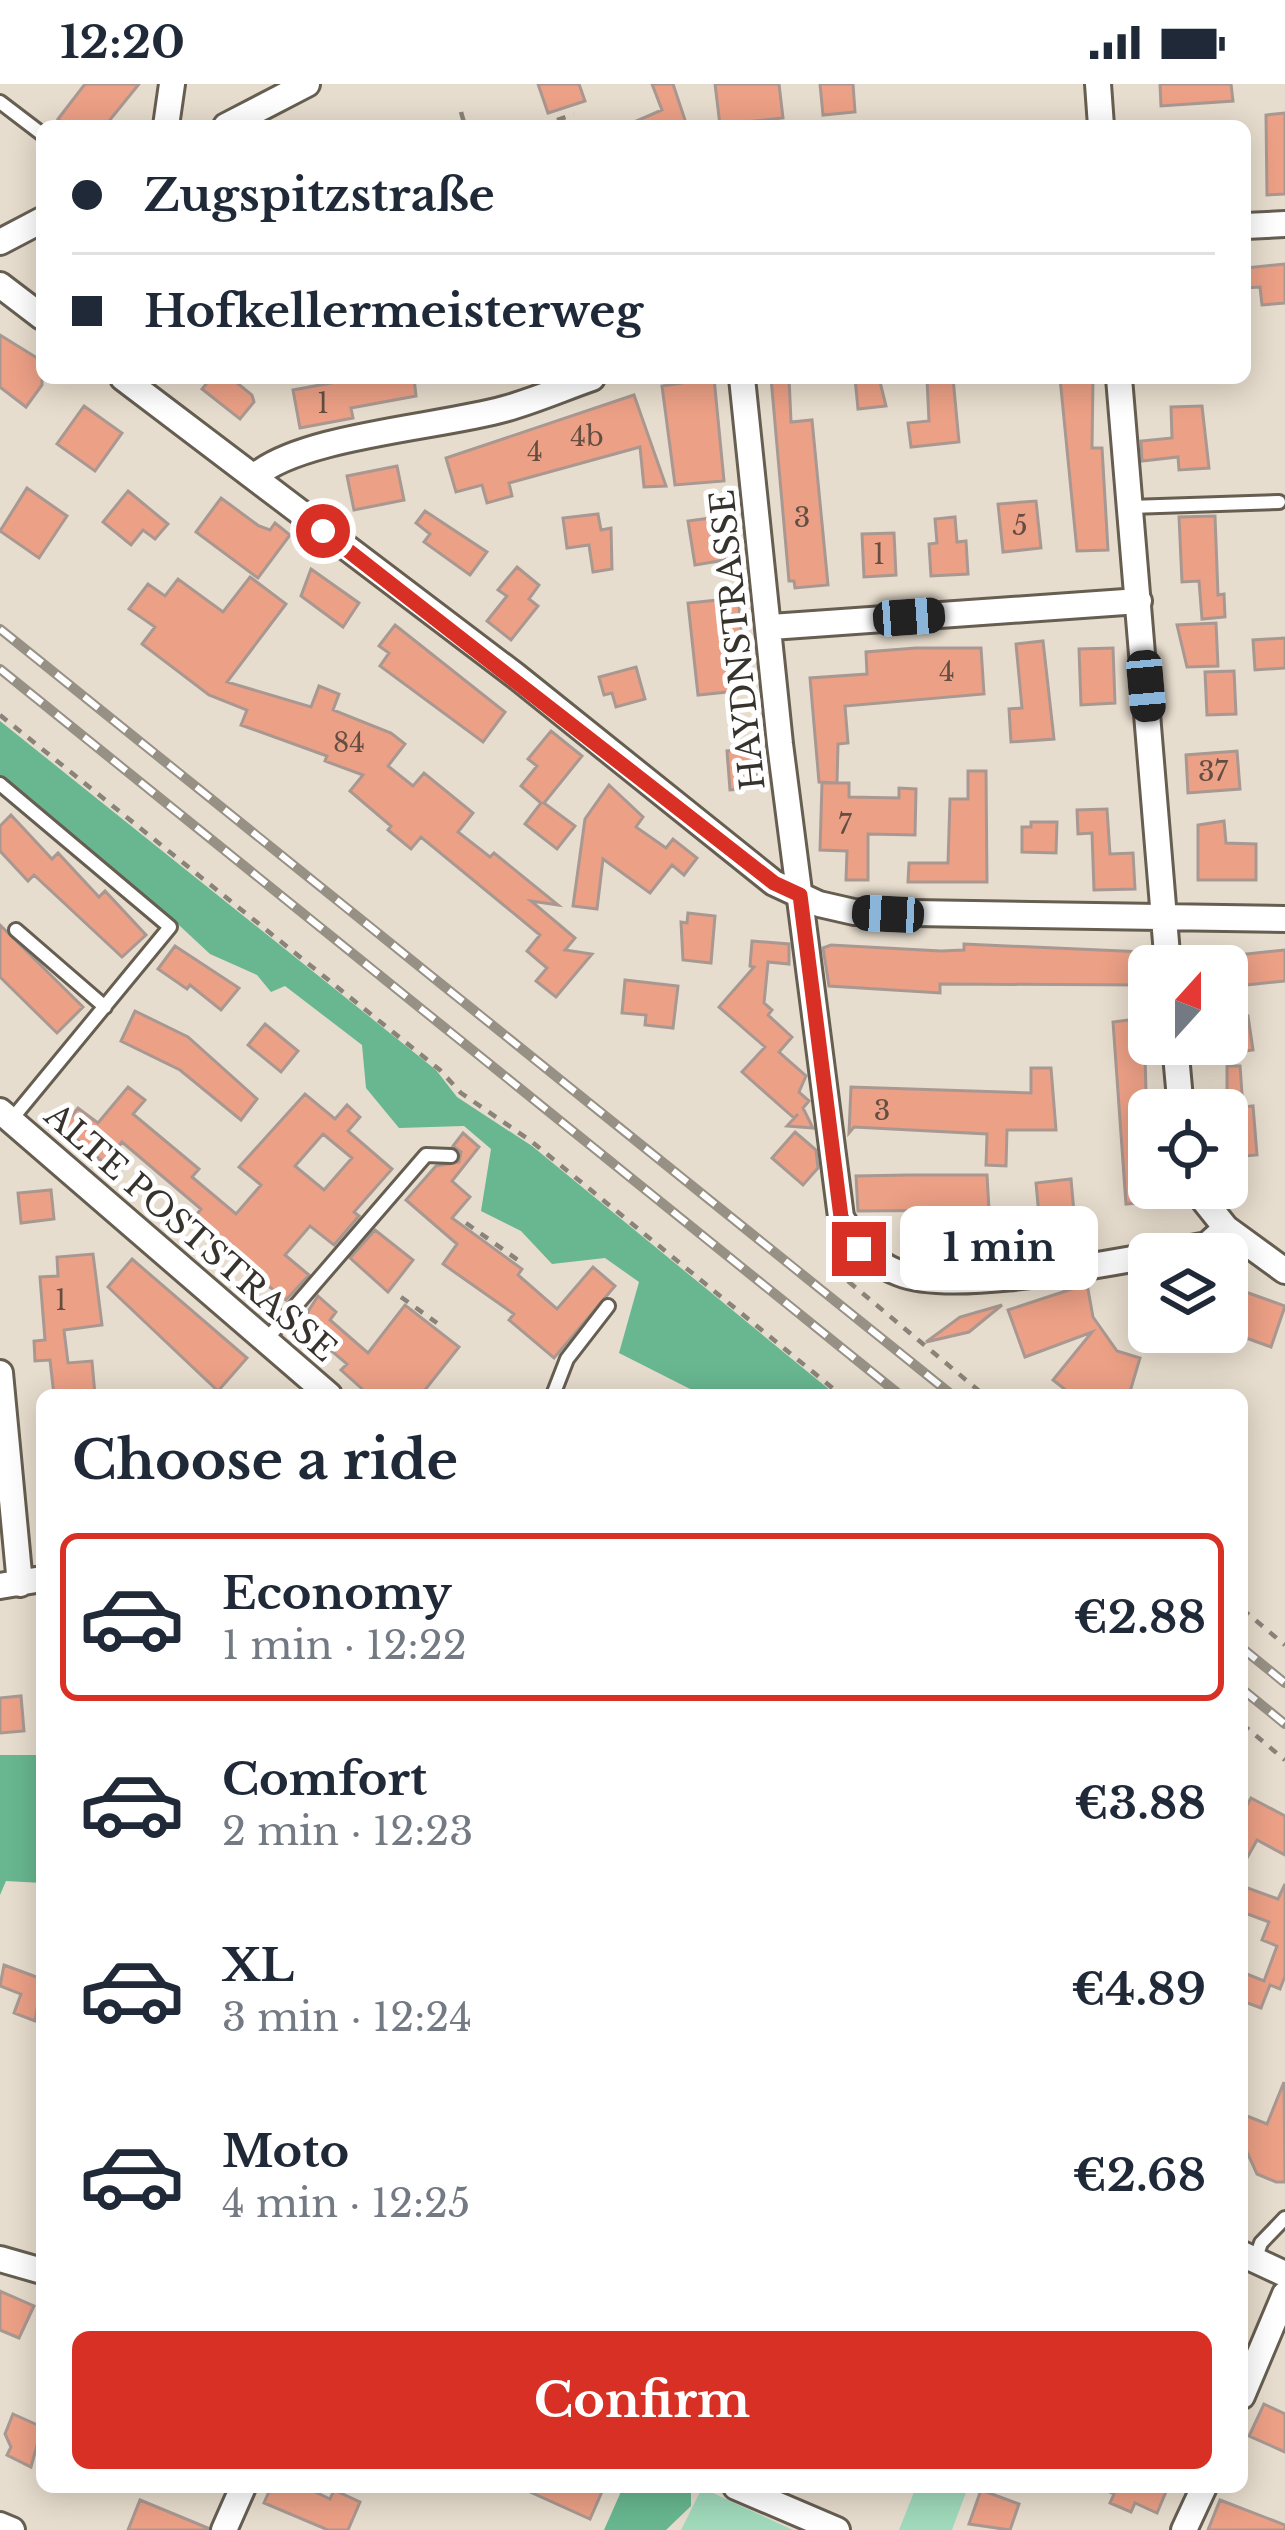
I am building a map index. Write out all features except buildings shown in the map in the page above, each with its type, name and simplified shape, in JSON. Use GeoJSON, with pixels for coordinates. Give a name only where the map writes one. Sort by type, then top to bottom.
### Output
{"type":"FeatureCollection","features":[{"type":"Feature","properties":{"kind":"street"},"geometry":{"type":"LineString","coordinates":[[167,120],[172,84]]}},
{"type":"Feature","properties":{"kind":"street"},"geometry":{"type":"LineString","coordinates":[[238,120],[307,84]]}},
{"type":"Feature","properties":{"kind":"street"},"geometry":{"type":"LineString","coordinates":[[1098,84],[1101,120]]}},
{"type":"Feature","properties":{"kind":"street"},"geometry":{"type":"LineString","coordinates":[[0,242],[36,223]]}},
{"type":"Feature","properties":{"kind":"street"},"geometry":{"type":"LineString","coordinates":[[1251,226],[1285,224]]}},
{"type":"Feature","properties":{"kind":"street"},"geometry":{"type":"LineString","coordinates":[[0,285],[36,312]]}},
{"type":"Feature","properties":{"kind":"street"},"geometry":{"type":"LineString","coordinates":[[131,384],[774,883],[841,911],[1285,919]]}},
{"type":"Feature","properties":{"kind":"street"},"geometry":{"type":"LineString","coordinates":[[254,477],[267,465],[318,448],[505,409],[575,384]]}},
{"type":"Feature","properties":{"kind":"street","name":"HAYDNSTRASSE"},"geometry":{"type":"LineString","coordinates":[[743,384],[841,1217],[859,1249],[900,1274],[943,1282],[1128,1259]]}},
{"type":"Feature","properties":{"kind":"street"},"geometry":{"type":"LineString","coordinates":[[1119,384],[1166,945]]}},
{"type":"Feature","properties":{"kind":"street"},"geometry":{"type":"LineString","coordinates":[[770,627],[1139,601]]}},
{"type":"Feature","properties":{"kind":"street","name":"ALTE POSTSTRASSE"},"geometry":{"type":"LineString","coordinates":[[5,1115],[322,1389]]}},
{"type":"Feature","properties":{"kind":"street"},"geometry":{"type":"LineString","coordinates":[[1211,1209],[1226,1228],[1285,1271]]}},
{"type":"Feature","properties":{"kind":"street"},"geometry":{"type":"LineString","coordinates":[[1221,1233],[1226,1228]]}},
{"type":"Feature","properties":{"kind":"street"},"geometry":{"type":"LineString","coordinates":[[0,1373],[21,1583]]}},
{"type":"Feature","properties":{"kind":"street"},"geometry":{"type":"LineString","coordinates":[[1248,2257],[1285,2274]]}},
{"type":"Feature","properties":{"kind":"street"},"geometry":{"type":"LineString","coordinates":[[0,2259],[36,2269]]}},
{"type":"Feature","properties":{"kind":"street"},"geometry":{"type":"LineString","coordinates":[[1248,2382],[1285,2294]]}},
{"type":"Feature","properties":{"kind":"street"},"geometry":{"type":"LineString","coordinates":[[224,2530],[240,2493]]}},
{"type":"Feature","properties":{"kind":"street"},"geometry":{"type":"LineString","coordinates":[[750,2493],[837,2530]]}},
{"type":"Feature","properties":{"kind":"street"},"geometry":{"type":"LineString","coordinates":[[1184,2530],[1201,2493]]}},
{"type":"Feature","properties":{"kind":"street"},"geometry":{"type":"LineString","coordinates":[[0,2525],[12,2530]]}},
{"type":"Feature","properties":{"kind":"lane"},"geometry":{"type":"LineString","coordinates":[[0,102],[36,129]]}},
{"type":"Feature","properties":{"kind":"lane"},"geometry":{"type":"LineString","coordinates":[[1129,507],[1279,502]]}},
{"type":"Feature","properties":{"kind":"lane","name":"ALTE POSTSTRASSE"},"geometry":{"type":"LineString","coordinates":[[0,784],[170,927],[5,1115]]}},
{"type":"Feature","properties":{"kind":"lane"},"geometry":{"type":"LineString","coordinates":[[16,930],[105,1006]]}},
{"type":"Feature","properties":{"kind":"lane"},"geometry":{"type":"LineString","coordinates":[[265,1341],[426,1154],[451,1156]]}},
{"type":"Feature","properties":{"kind":"lane"},"geometry":{"type":"LineString","coordinates":[[555,1389],[567,1359],[608,1306]]}},
{"type":"Feature","properties":{"kind":"lane"},"geometry":{"type":"LineString","coordinates":[[1248,2257],[1285,2218]]}},
{"type":"Feature","properties":{"kind":"path"},"geometry":{"type":"LineString","coordinates":[[460,112],[463,120]]}},
{"type":"Feature","properties":{"kind":"path"},"geometry":{"type":"LineString","coordinates":[[557,120],[574,114]]}},
{"type":"Feature","properties":{"kind":"path"},"geometry":{"type":"LineString","coordinates":[[0,716],[835,1389]]}},
{"type":"Feature","properties":{"kind":"path"},"geometry":{"type":"LineString","coordinates":[[466,1223],[522,1263]]}},
{"type":"Feature","properties":{"kind":"path"},"geometry":{"type":"LineString","coordinates":[[849,1282],[977,1389]]}},
{"type":"Feature","properties":{"kind":"path"},"geometry":{"type":"LineString","coordinates":[[401,1297],[437,1323]]}},
{"type":"Feature","properties":{"kind":"path"},"geometry":{"type":"LineString","coordinates":[[1248,1614],[1285,1645]]}},
{"type":"Feature","properties":{"kind":"path"},"geometry":{"type":"LineString","coordinates":[[1248,1729],[1285,1760]]}},
{"type":"Feature","properties":{"kind":"green space"},"geometry":{"type":"Polygon","coordinates":[[[0,721],[436,1070],[457,1097],[532,1146],[829,1389],[690,1389],[619,1353],[639,1282],[605,1258],[552,1264],[521,1231],[481,1211],[491,1149],[464,1126],[399,1128],[366,1088],[362,1045],[285,986],[271,992],[257,975],[210,954],[167,914],[0,789],[0,721]]]}},
{"type":"Feature","properties":{"kind":"green space"},"geometry":{"type":"Polygon","coordinates":[[[0,1755],[36,1755],[36,1883],[6,1881],[0,1895],[0,1755]]]}},
{"type":"Feature","properties":{"kind":"green space"},"geometry":{"type":"Polygon","coordinates":[[[620,2493],[691,2493],[691,2506],[666,2530],[604,2530],[620,2493]]]}},
{"type":"Feature","properties":{"kind":"green space"},"geometry":{"type":"Polygon","coordinates":[[[700,2493],[713,2493],[793,2530],[681,2530],[700,2493]]]}},
{"type":"Feature","properties":{"kind":"green space"},"geometry":{"type":"Polygon","coordinates":[[[914,2493],[966,2493],[952,2530],[899,2530],[914,2493]]]}},
{"type":"Feature","properties":{"kind":"railway"},"geometry":{"type":"LineString","coordinates":[[0,629],[945,1389]]}},
{"type":"Feature","properties":{"kind":"railway"},"geometry":{"type":"LineString","coordinates":[[0,669],[893,1389]]}},
{"type":"Feature","properties":{"kind":"railway"},"geometry":{"type":"LineString","coordinates":[[1248,1653],[1285,1683]]}},
{"type":"Feature","properties":{"kind":"railway"},"geometry":{"type":"LineString","coordinates":[[1248,1694],[1285,1724]]}},
{"type":"Feature","properties":{"kind":"route"},"geometry":{"type":"LineString","coordinates":[[323,531],[515,676],[774,883],[800,895],[841,1217],[859,1249]]}}]}
